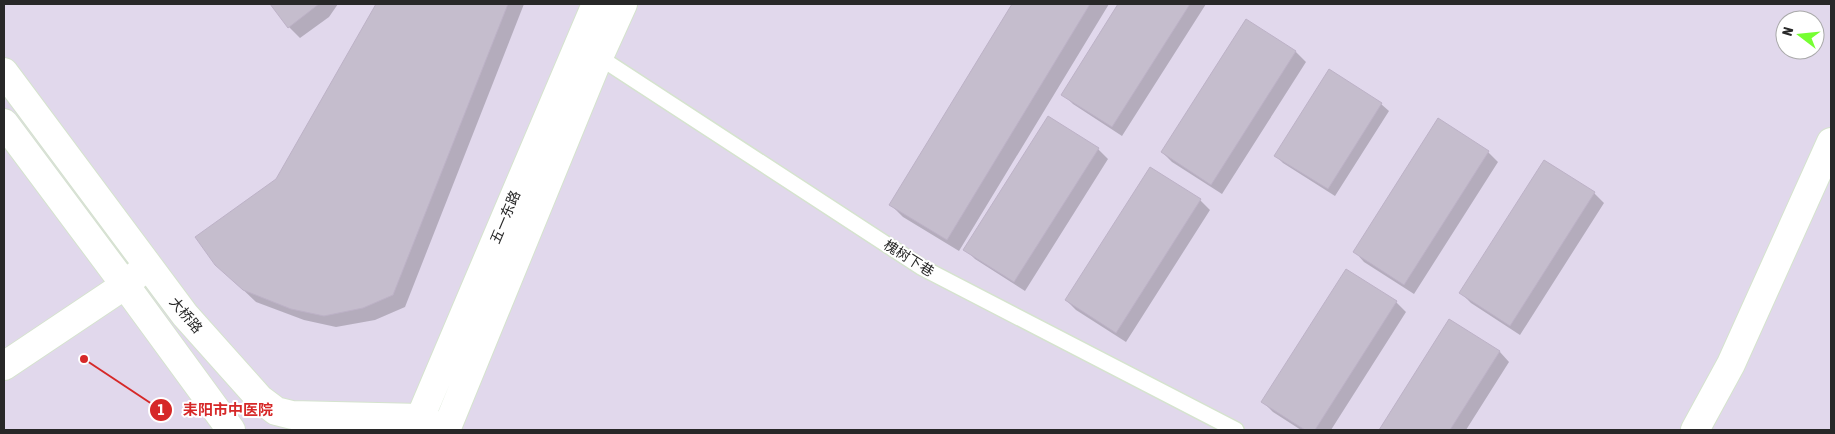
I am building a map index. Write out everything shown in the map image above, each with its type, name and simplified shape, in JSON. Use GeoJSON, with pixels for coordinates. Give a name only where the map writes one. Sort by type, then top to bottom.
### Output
{"type":"FeatureCollection","features":[{"type":"Feature","properties":{"kind":"street","name":"五一东路"},"geometry":{"type":"LineString","coordinates":[[432,427],[596,4]]}},
{"type":"Feature","properties":{"kind":"street","name":"五一东路"},"geometry":{"type":"LineString","coordinates":[[432,427],[623,4]]}},
{"type":"Feature","properties":{"kind":"street","name":"大桥路"},"geometry":{"type":"LineString","coordinates":[[4,72],[184,315],[260,399],[276,411],[292,415],[432,427]]}},
{"type":"Feature","properties":{"kind":"street"},"geometry":{"type":"LineString","coordinates":[[4,123],[231,430]]}},
{"type":"Feature","properties":{"kind":"street"},"geometry":{"type":"LineString","coordinates":[[1695,430],[1730,364],[1831,142]]}},
{"type":"Feature","properties":{"kind":"street"},"geometry":{"type":"LineString","coordinates":[[4,366],[125,285],[147,266]]}},
{"type":"Feature","properties":{"kind":"lane","name":"槐树下巷"},"geometry":{"type":"LineString","coordinates":[[599,57],[920,267],[1236,430]]}},
{"type":"Feature","properties":{"kind":"building"},"geometry":{"type":"Polygon","coordinates":[[[270,4],[319,4],[288,28],[270,4]]]}},
{"type":"Feature","properties":{"kind":"building"},"geometry":{"type":"Polygon","coordinates":[[[376,4],[508,4],[393,295],[363,308],[324,316],[291,309],[243,290],[215,265],[195,237],[276,179],[376,4]]]}},
{"type":"Feature","properties":{"kind":"building"},"geometry":{"type":"Polygon","coordinates":[[[1012,4],[1090,4],[947,240],[889,205],[1012,4]]]}},
{"type":"Feature","properties":{"kind":"building"},"geometry":{"type":"Polygon","coordinates":[[[1118,4],[1190,4],[1112,127],[1061,95],[1118,4]]]}},
{"type":"Feature","properties":{"kind":"building"},"geometry":{"type":"Polygon","coordinates":[[[1246,19],[1296,51],[1211,185],[1161,152],[1246,19]]]}},
{"type":"Feature","properties":{"kind":"building"},"geometry":{"type":"Polygon","coordinates":[[[1329,69],[1382,103],[1328,189],[1274,156],[1329,69]]]}},
{"type":"Feature","properties":{"kind":"building"},"geometry":{"type":"Polygon","coordinates":[[[1048,116],[1099,148],[1014,282],[963,250],[1048,116]]]}},
{"type":"Feature","properties":{"kind":"building"},"geometry":{"type":"Polygon","coordinates":[[[1438,118],[1489,151],[1404,285],[1353,252],[1438,118]]]}},
{"type":"Feature","properties":{"kind":"building"},"geometry":{"type":"Polygon","coordinates":[[[1544,160],[1595,192],[1510,326],[1459,293],[1544,160]]]}},
{"type":"Feature","properties":{"kind":"building"},"geometry":{"type":"Polygon","coordinates":[[[1150,167],[1201,199],[1116,333],[1065,300],[1150,167]]]}},
{"type":"Feature","properties":{"kind":"building"},"geometry":{"type":"Polygon","coordinates":[[[1346,269],[1397,301],[1315,430],[1305,430],[1261,402],[1346,269]]]}},
{"type":"Feature","properties":{"kind":"building"},"geometry":{"type":"Polygon","coordinates":[[[1449,319],[1500,351],[1450,430],[1379,430],[1449,319]]]}},
{"type":"Feature","properties":{"kind":"place","name":"耒阳市中医院"},"geometry":{"type":"Point","coordinates":[84,359]}}]}
